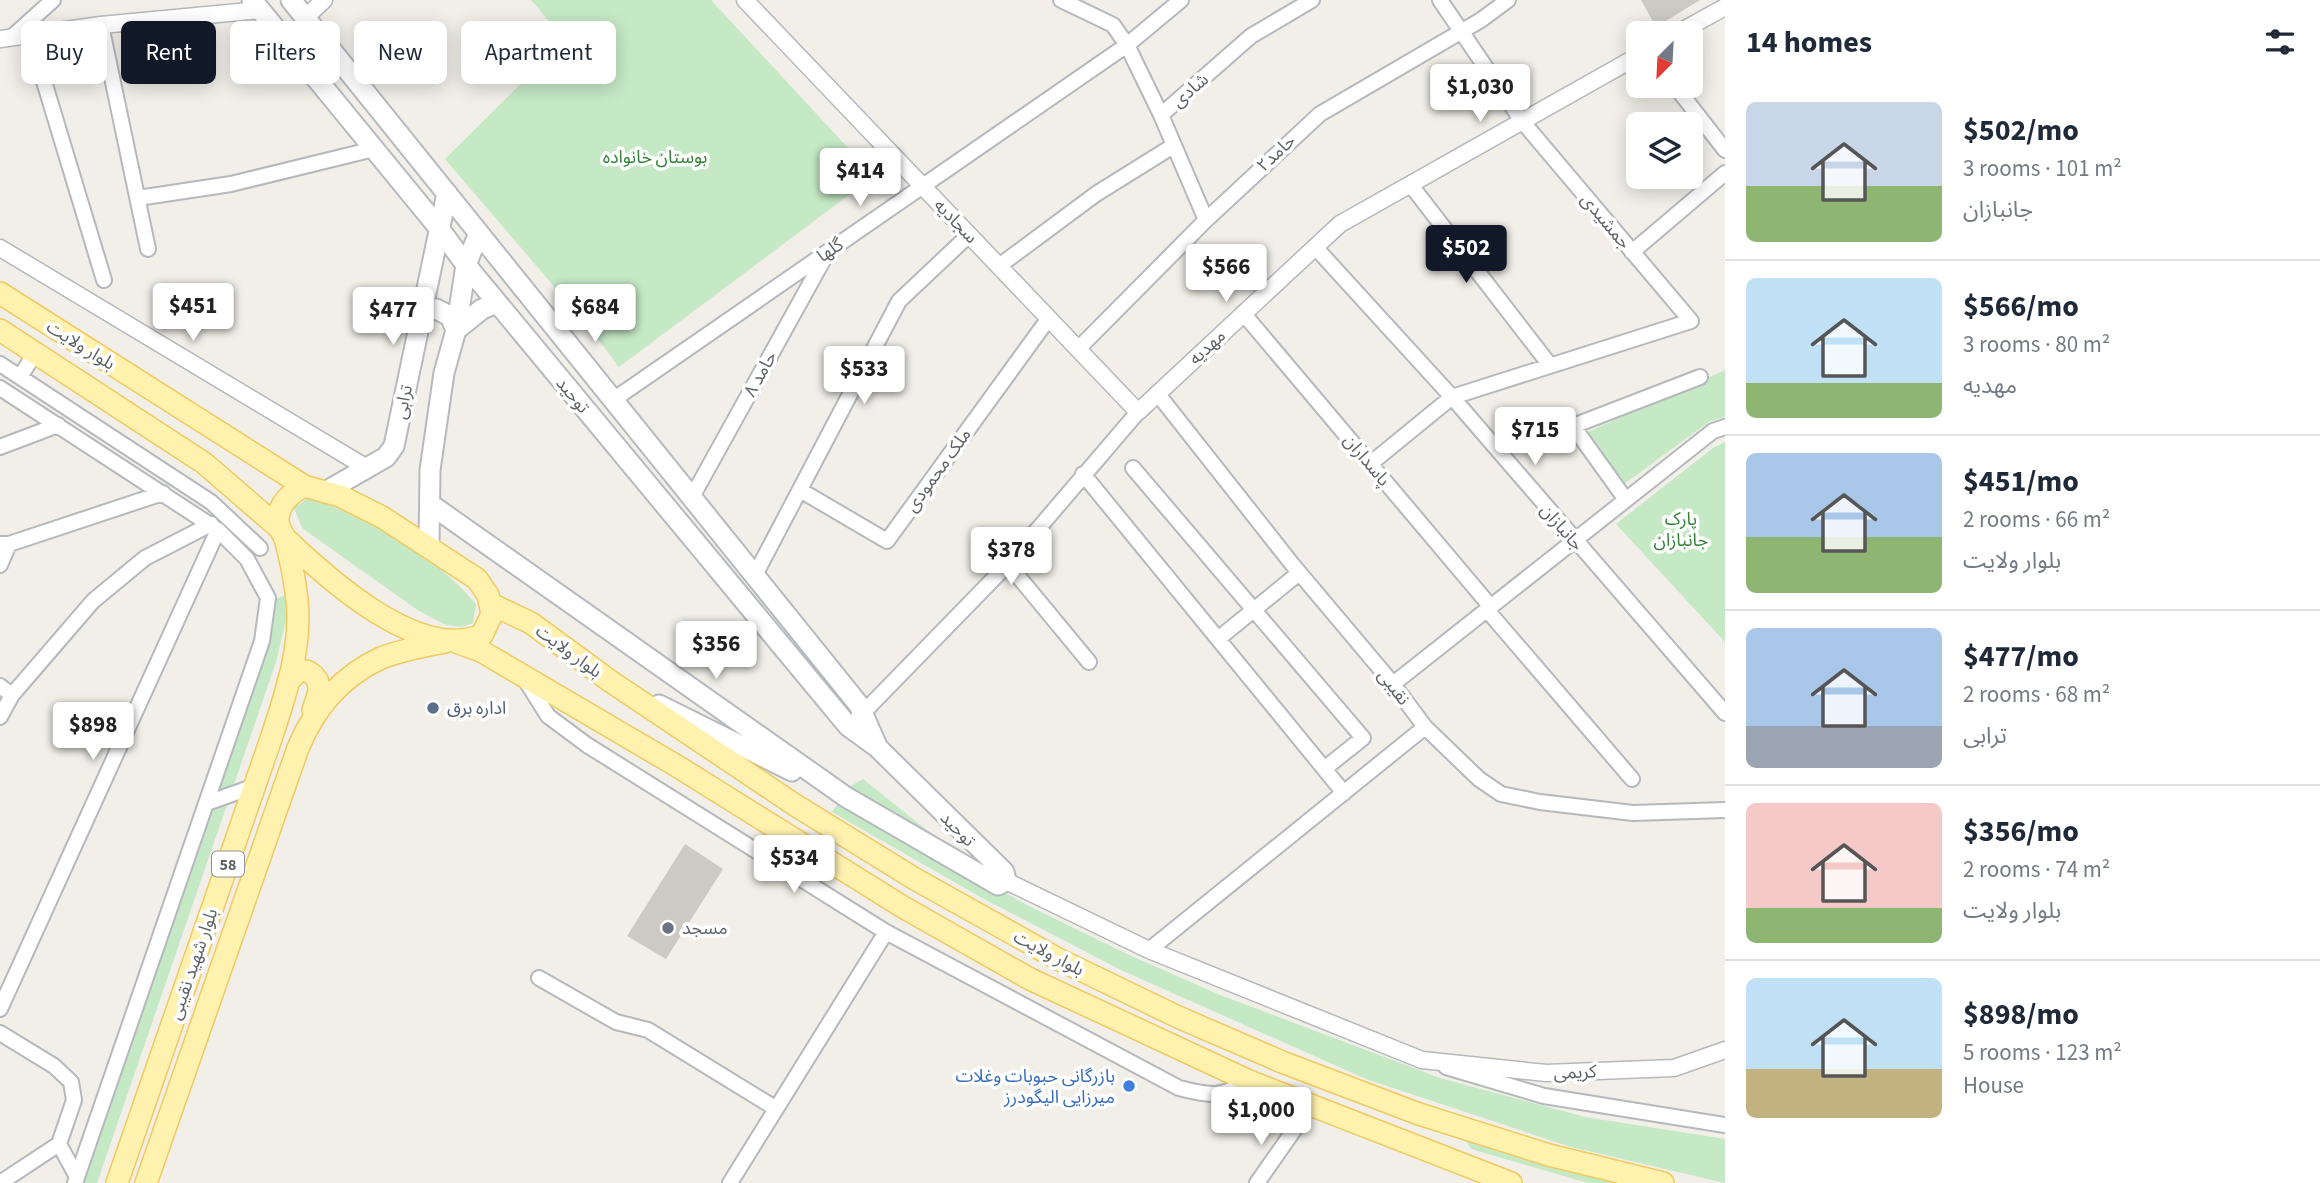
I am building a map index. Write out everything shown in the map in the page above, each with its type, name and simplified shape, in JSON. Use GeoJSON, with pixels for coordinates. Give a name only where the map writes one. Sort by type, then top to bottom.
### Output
{"type":"FeatureCollection","features":[{"type":"Feature","properties":{"kind":"main road"},"geometry":{"type":"LineString","coordinates":[[256,5],[296,6]]}},
{"type":"Feature","properties":{"kind":"main road","name":"توحید"},"geometry":{"type":"LineString","coordinates":[[256,5],[497,303],[848,726],[877,747],[1004,873],[1006,881]]}},
{"type":"Feature","properties":{"kind":"main road","name":"توحید"},"geometry":{"type":"LineString","coordinates":[[296,6],[755,575],[863,713],[877,747]]}},
{"type":"Feature","properties":{"kind":"main road","name":"ترابی"},"geometry":{"type":"LineString","coordinates":[[325,492],[386,457],[394,446],[447,193]]}},
{"type":"Feature","properties":{"kind":"main road","name":"ترابی"},"geometry":{"type":"LineString","coordinates":[[429,547],[430,470],[444,373],[456,330],[466,265],[480,233]]}},
{"type":"Feature","properties":{"kind":"main road","name":"بلوار ولایت"},"geometry":{"type":"LineString","coordinates":[[0,293],[304,486],[340,496],[382,517],[477,579],[491,604],[531,623],[610,681],[795,805],[915,878],[1058,959],[1178,1017],[1282,1062],[1419,1114],[1549,1155],[1663,1183]]}},
{"type":"Feature","properties":{"kind":"main road"},"geometry":{"type":"LineString","coordinates":[[421,312],[436,309],[450,316],[456,330],[482,309],[497,303]]}},
{"type":"Feature","properties":{"kind":"main road","name":"بلوار ولایت"},"geometry":{"type":"LineString","coordinates":[[0,330],[204,463],[334,582],[375,610],[415,631],[481,651],[677,766],[903,907],[1030,979],[1249,1081],[1511,1183]]}},
{"type":"Feature","properties":{"kind":"main road"},"geometry":{"type":"LineString","coordinates":[[282,532],[278,515],[283,504],[291,493],[304,486]]}},
{"type":"Feature","properties":{"kind":"main road"},"geometry":{"type":"LineString","coordinates":[[430,504],[846,797]]}},
{"type":"Feature","properties":{"kind":"main road","name":"بلوار شهید نقیبی"},"geometry":{"type":"LineString","coordinates":[[117,1183],[255,786],[288,682],[298,637],[297,612],[282,532]]}},
{"type":"Feature","properties":{"kind":"main road","name":"بلوار شهید نقیبی"},"geometry":{"type":"LineString","coordinates":[[146,1183],[310,719],[332,691],[382,658],[452,641],[470,640],[482,635],[492,614],[491,604]]}},
{"type":"Feature","properties":{"kind":"main road"},"geometry":{"type":"LineString","coordinates":[[288,682],[299,671],[311,673],[316,678],[319,687],[310,719]]}},
{"type":"Feature","properties":{"kind":"main road"},"geometry":{"type":"LineString","coordinates":[[610,681],[846,797],[998,885],[1006,881]]}},
{"type":"Feature","properties":{"kind":"street"},"geometry":{"type":"LineString","coordinates":[[4,37],[53,0]]}},
{"type":"Feature","properties":{"kind":"street"},"geometry":{"type":"LineString","coordinates":[[296,6],[324,0]]}},
{"type":"Feature","properties":{"kind":"street","name":"سجادیه"},"geometry":{"type":"LineString","coordinates":[[745,0],[1138,412]]}},
{"type":"Feature","properties":{"kind":"street"},"geometry":{"type":"LineString","coordinates":[[1061,0],[1113,25],[1127,45],[1161,115]]}},
{"type":"Feature","properties":{"kind":"street"},"geometry":{"type":"LineString","coordinates":[[1155,0],[1166,13]]}},
{"type":"Feature","properties":{"kind":"street","name":"گلها"},"geometry":{"type":"LineString","coordinates":[[614,400],[1127,45],[1181,0]]}},
{"type":"Feature","properties":{"kind":"street","name":"شادی"},"geometry":{"type":"LineString","coordinates":[[1206,220],[1161,115],[1251,36],[1312,0]]}},
{"type":"Feature","properties":{"kind":"street","name":"جمشیدی"},"geometry":{"type":"LineString","coordinates":[[1440,0],[1522,121],[1691,321],[1549,364]]}},
{"type":"Feature","properties":{"kind":"street","name":"حامد۲"},"geometry":{"type":"LineString","coordinates":[[1078,349],[1206,220],[1320,114],[1481,20],[1508,0]]}},
{"type":"Feature","properties":{"kind":"street"},"geometry":{"type":"LineString","coordinates":[[107,24],[256,5]]}},
{"type":"Feature","properties":{"kind":"street"},"geometry":{"type":"LineString","coordinates":[[1698,21],[1723,6]]}},
{"type":"Feature","properties":{"kind":"street"},"geometry":{"type":"LineString","coordinates":[[107,53],[149,248]]}},
{"type":"Feature","properties":{"kind":"street","name":"مهدیه"},"geometry":{"type":"LineString","coordinates":[[848,726],[1008,564],[1138,412],[1340,224],[1626,63]]}},
{"type":"Feature","properties":{"kind":"street"},"geometry":{"type":"LineString","coordinates":[[45,84],[104,280]]}},
{"type":"Feature","properties":{"kind":"street"},"geometry":{"type":"LineString","coordinates":[[1684,98],[1725,150]]}},
{"type":"Feature","properties":{"kind":"street"},"geometry":{"type":"LineString","coordinates":[[999,266],[1096,194],[1173,146]]}},
{"type":"Feature","properties":{"kind":"street"},"geometry":{"type":"LineString","coordinates":[[138,198],[231,184],[374,149]]}},
{"type":"Feature","properties":{"kind":"street"},"geometry":{"type":"LineString","coordinates":[[1632,252],[1725,173]]}},
{"type":"Feature","properties":{"kind":"street"},"geometry":{"type":"LineString","coordinates":[[1370,464],[1452,397],[1549,364],[1410,184]]}},
{"type":"Feature","properties":{"kind":"street"},"geometry":{"type":"LineString","coordinates":[[755,575],[899,301],[969,234]]}},
{"type":"Feature","properties":{"kind":"street","name":"جانبازان"},"geometry":{"type":"LineString","coordinates":[[1315,247],[1452,397],[1725,713]]}},
{"type":"Feature","properties":{"kind":"street"},"geometry":{"type":"LineString","coordinates":[[0,248],[367,468]]}},
{"type":"Feature","properties":{"kind":"street","name":"حامد ۸"},"geometry":{"type":"LineString","coordinates":[[692,497],[828,251]]}},
{"type":"Feature","properties":{"kind":"street","name":"پاسداران"},"geometry":{"type":"LineString","coordinates":[[1243,313],[1632,779]]}},
{"type":"Feature","properties":{"kind":"street","name":"ملک محمودی"},"geometry":{"type":"LineString","coordinates":[[800,490],[887,541],[1049,318]]}},
{"type":"Feature","properties":{"kind":"street"},"geometry":{"type":"LineString","coordinates":[[20,377],[35,353]]}},
{"type":"Feature","properties":{"kind":"street"},"geometry":{"type":"LineString","coordinates":[[0,364],[211,502],[260,548]]}},
{"type":"Feature","properties":{"kind":"street"},"geometry":{"type":"LineString","coordinates":[[1626,500],[1573,426],[1700,377]]}},
{"type":"Feature","properties":{"kind":"street"},"geometry":{"type":"LineString","coordinates":[[0,388],[215,527],[247,559],[268,598],[262,641],[76,1180]]}},
{"type":"Feature","properties":{"kind":"street","name":"نقیبی"},"geometry":{"type":"LineString","coordinates":[[1157,393],[1299,573],[1394,684],[1425,727],[1479,779],[1502,794],[1540,802],[1633,813],[1725,810]]}},
{"type":"Feature","properties":{"kind":"street"},"geometry":{"type":"LineString","coordinates":[[0,447],[58,425]]}},
{"type":"Feature","properties":{"kind":"street"},"geometry":{"type":"LineString","coordinates":[[1394,684],[1713,431],[1725,427]]}},
{"type":"Feature","properties":{"kind":"street"},"geometry":{"type":"LineString","coordinates":[[1133,468],[1363,738],[1324,769]]}},
{"type":"Feature","properties":{"kind":"street"},"geometry":{"type":"LineString","coordinates":[[1083,474],[1344,793]]}},
{"type":"Feature","properties":{"kind":"street"},"geometry":{"type":"LineString","coordinates":[[0,565],[4,544],[163,493]]}},
{"type":"Feature","properties":{"kind":"street"},"geometry":{"type":"LineString","coordinates":[[0,717],[6,690],[93,601],[145,558],[215,527]]}},
{"type":"Feature","properties":{"kind":"street"},"geometry":{"type":"LineString","coordinates":[[0,1009],[215,527]]}},
{"type":"Feature","properties":{"kind":"street"},"geometry":{"type":"LineString","coordinates":[[247,559],[282,532]]}},
{"type":"Feature","properties":{"kind":"street"},"geometry":{"type":"LineString","coordinates":[[1008,564],[1089,662]]}},
{"type":"Feature","properties":{"kind":"street"},"geometry":{"type":"LineString","coordinates":[[1218,639],[1299,573]]}},
{"type":"Feature","properties":{"kind":"street"},"geometry":{"type":"LineString","coordinates":[[523,676],[548,716],[587,746],[886,932],[1179,1088],[1207,1095],[1228,1093],[1249,1081]]}},
{"type":"Feature","properties":{"kind":"street"},"geometry":{"type":"LineString","coordinates":[[1149,950],[1425,727]]}},
{"type":"Feature","properties":{"kind":"street"},"geometry":{"type":"LineString","coordinates":[[207,803],[255,786]]}},
{"type":"Feature","properties":{"kind":"street","name":"کریمی"},"geometry":{"type":"LineString","coordinates":[[1006,881],[1149,950],[1422,1060],[1546,1073],[1674,1068],[1725,1050]]}},
{"type":"Feature","properties":{"kind":"street"},"geometry":{"type":"LineString","coordinates":[[730,1183],[886,932]]}},
{"type":"Feature","properties":{"kind":"street"},"geometry":{"type":"LineString","coordinates":[[539,978],[616,1022],[648,1030],[775,1108]]}},
{"type":"Feature","properties":{"kind":"street"},"geometry":{"type":"LineString","coordinates":[[0,1033],[54,1066],[71,1082],[74,1100],[59,1143],[0,1183]]}},
{"type":"Feature","properties":{"kind":"street"},"geometry":{"type":"LineString","coordinates":[[1422,1060],[1544,1096],[1725,1125]]}},
{"type":"Feature","properties":{"kind":"street"},"geometry":{"type":"LineString","coordinates":[[1257,1183],[1294,1130]]}},
{"type":"Feature","properties":{"kind":"street"},"geometry":{"type":"LineString","coordinates":[[59,1143],[76,1180]]}},
{"type":"Feature","properties":{"kind":"green space","name":"بوستان خانواده"},"geometry":{"type":"Polygon","coordinates":[[[531,0],[711,0],[874,176],[619,367],[587,325],[445,159],[521,84],[616,84],[616,21],[549,21],[531,0]]]}},
{"type":"Feature","properties":{"kind":"green space"},"geometry":{"type":"Polygon","coordinates":[[[1725,370],[1725,417],[1710,421],[1624,484],[1588,432],[1725,370]]]}},
{"type":"Feature","properties":{"kind":"green space","name":"پارک جانبازان"},"geometry":{"type":"Polygon","coordinates":[[[1725,442],[1725,642],[1616,524],[1713,448],[1725,442]]]}},
{"type":"Feature","properties":{"kind":"green space"},"geometry":{"type":"Polygon","coordinates":[[[309,497],[378,528],[440,568],[476,604],[473,623],[462,627],[446,625],[419,611],[302,528],[294,508],[309,497]]]}},
{"type":"Feature","properties":{"kind":"green space"},"geometry":{"type":"Polygon","coordinates":[[[285,595],[286,620],[276,662],[97,1183],[79,1183],[276,599],[285,595]]]}},
{"type":"Feature","properties":{"kind":"green space"},"geometry":{"type":"Polygon","coordinates":[[[863,779],[933,835],[844,790],[863,779]]]}},
{"type":"Feature","properties":{"kind":"green space"},"geometry":{"type":"Polygon","coordinates":[[[839,802],[1029,906],[1127,954],[1220,995],[1440,1078],[1585,1117],[1725,1139],[1725,1183],[1571,1147],[1366,1079],[1121,970],[984,899],[832,812],[839,802]]]}},
{"type":"Feature","properties":{"kind":"green space"},"geometry":{"type":"Polygon","coordinates":[[[1465,1139],[1618,1183],[1588,1183],[1471,1149],[1465,1139]]]}},
{"type":"Feature","properties":{"kind":"building"},"geometry":{"type":"Polygon","coordinates":[[[1641,0],[1700,0],[1666,21],[1653,21],[1641,0]]]}},
{"type":"Feature","properties":{"kind":"building"},"geometry":{"type":"Polygon","coordinates":[[[685,844],[723,869],[666,959],[627,936],[685,844]]]}},
{"type":"Feature","properties":{"kind":"place","name":"اداره برق"},"geometry":{"type":"Point","coordinates":[433,708]}},
{"type":"Feature","properties":{"kind":"place","name":"مسجد"},"geometry":{"type":"Point","coordinates":[668,928]}},
{"type":"Feature","properties":{"kind":"place","name":"بازرگانی حبوبات وغلات میرزایی الیگودرز"},"geometry":{"type":"Point","coordinates":[1129,1086]}}]}
